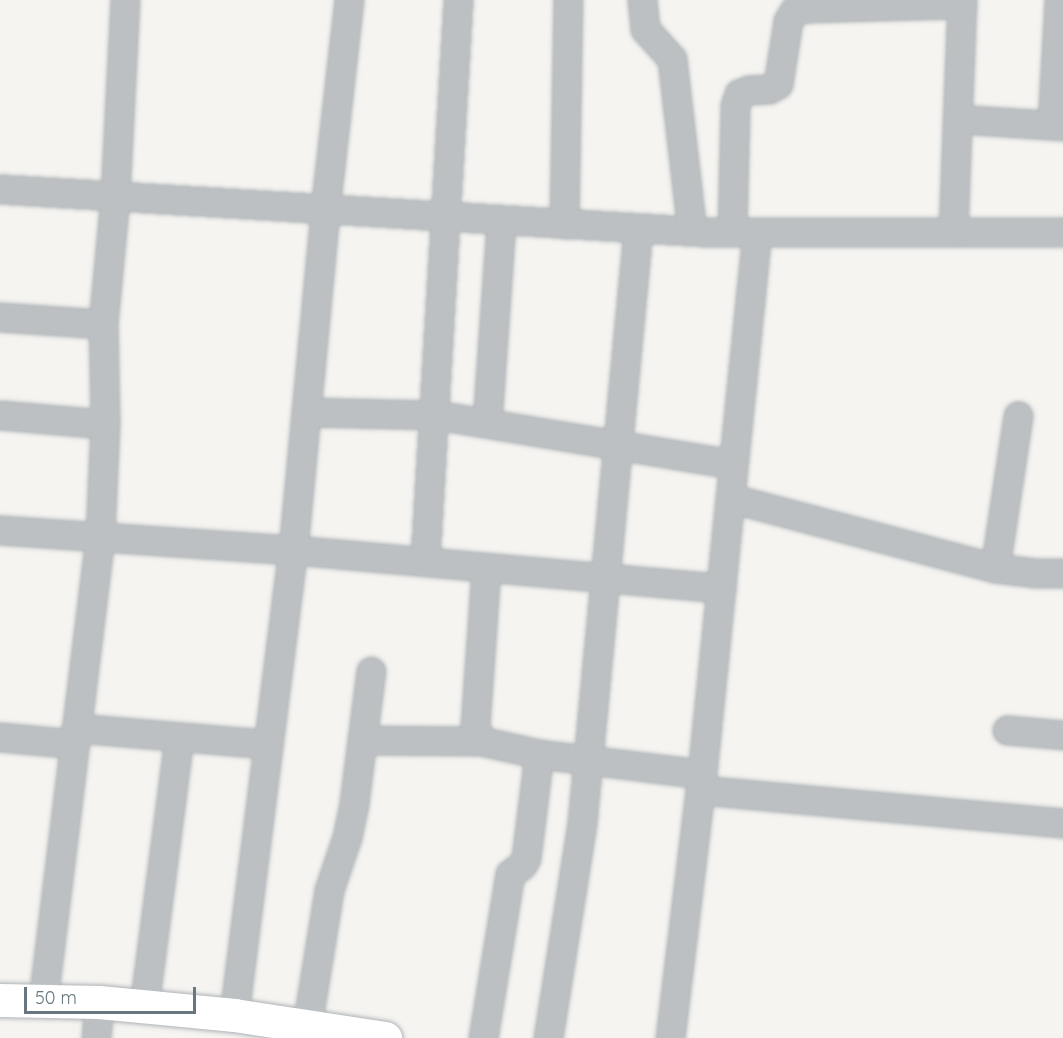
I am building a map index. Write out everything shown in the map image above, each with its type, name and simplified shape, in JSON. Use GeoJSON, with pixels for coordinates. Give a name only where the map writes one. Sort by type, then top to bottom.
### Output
{"type":"FeatureCollection","features":[{"type":"Feature","properties":{"kind":"main road"},"geometry":{"type":"LineString","coordinates":[[0,1000],[99,1002],[234,1015],[386,1038]]}},
{"type":"Feature","properties":{"kind":"street"},"geometry":{"type":"LineString","coordinates":[[43,1001],[100,537],[105,424],[103,324],[115,196],[125,0]]}},
{"type":"Feature","properties":{"kind":"street"},"geometry":{"type":"LineString","coordinates":[[234,1015],[293,550],[325,210],[350,0]]}},
{"type":"Feature","properties":{"kind":"street"},"geometry":{"type":"LineString","coordinates":[[425,561],[436,414],[458,0]]}},
{"type":"Feature","properties":{"kind":"street"},"geometry":{"type":"LineString","coordinates":[[564,224],[568,0]]}},
{"type":"Feature","properties":{"kind":"street"},"geometry":{"type":"LineString","coordinates":[[642,0],[645,28],[672,59],[692,231]]}},
{"type":"Feature","properties":{"kind":"street"},"geometry":{"type":"LineString","coordinates":[[958,119],[1058,125],[1059,0]]}},
{"type":"Feature","properties":{"kind":"street"},"geometry":{"type":"LineString","coordinates":[[670,1038],[701,782],[734,464],[744,232],[735,106],[739,94],[749,90],[769,89],[778,84],[788,21],[794,11],[806,4],[962,2],[953,232]]}},
{"type":"Feature","properties":{"kind":"street"},"geometry":{"type":"LineString","coordinates":[[0,189],[639,229],[744,232],[1063,232]]}},
{"type":"Feature","properties":{"kind":"street"},"geometry":{"type":"LineString","coordinates":[[487,423],[501,221]]}},
{"type":"Feature","properties":{"kind":"street"},"geometry":{"type":"LineString","coordinates":[[548,1038],[582,823],[639,229]]}},
{"type":"Feature","properties":{"kind":"street"},"geometry":{"type":"LineString","coordinates":[[0,317],[103,324]]}},
{"type":"Feature","properties":{"kind":"street"},"geometry":{"type":"LineString","coordinates":[[306,412],[436,414],[734,464]]}},
{"type":"Feature","properties":{"kind":"street"},"geometry":{"type":"LineString","coordinates":[[0,414],[105,424]]}},
{"type":"Feature","properties":{"kind":"street"},"geometry":{"type":"LineString","coordinates":[[995,568],[1018,416]]}},
{"type":"Feature","properties":{"kind":"street"},"geometry":{"type":"LineString","coordinates":[[730,498],[995,568],[1035,573],[1063,573]]}},
{"type":"Feature","properties":{"kind":"street"},"geometry":{"type":"LineString","coordinates":[[0,530],[293,550],[425,561],[486,569],[721,588]]}},
{"type":"Feature","properties":{"kind":"street"},"geometry":{"type":"LineString","coordinates":[[481,741],[475,726],[486,569]]}},
{"type":"Feature","properties":{"kind":"street"},"geometry":{"type":"LineString","coordinates":[[307,1026],[320,934],[335,866],[346,837],[354,803],[371,671]]}},
{"type":"Feature","properties":{"kind":"street"},"geometry":{"type":"LineString","coordinates":[[1007,730],[1063,735]]}},
{"type":"Feature","properties":{"kind":"street"},"geometry":{"type":"LineString","coordinates":[[0,737],[179,737],[268,744]]}},
{"type":"Feature","properties":{"kind":"street"},"geometry":{"type":"LineString","coordinates":[[144,1007],[179,737]]}},
{"type":"Feature","properties":{"kind":"street"},"geometry":{"type":"LineString","coordinates":[[362,740],[481,741],[539,754],[588,759],[701,782],[1063,823]]}},
{"type":"Feature","properties":{"kind":"street"},"geometry":{"type":"LineString","coordinates":[[483,1038],[510,874],[522,865],[526,858],[539,754]]}},
{"type":"Feature","properties":{"kind":"street"},"geometry":{"type":"LineString","coordinates":[[96,1038],[99,1002]]}}]}
